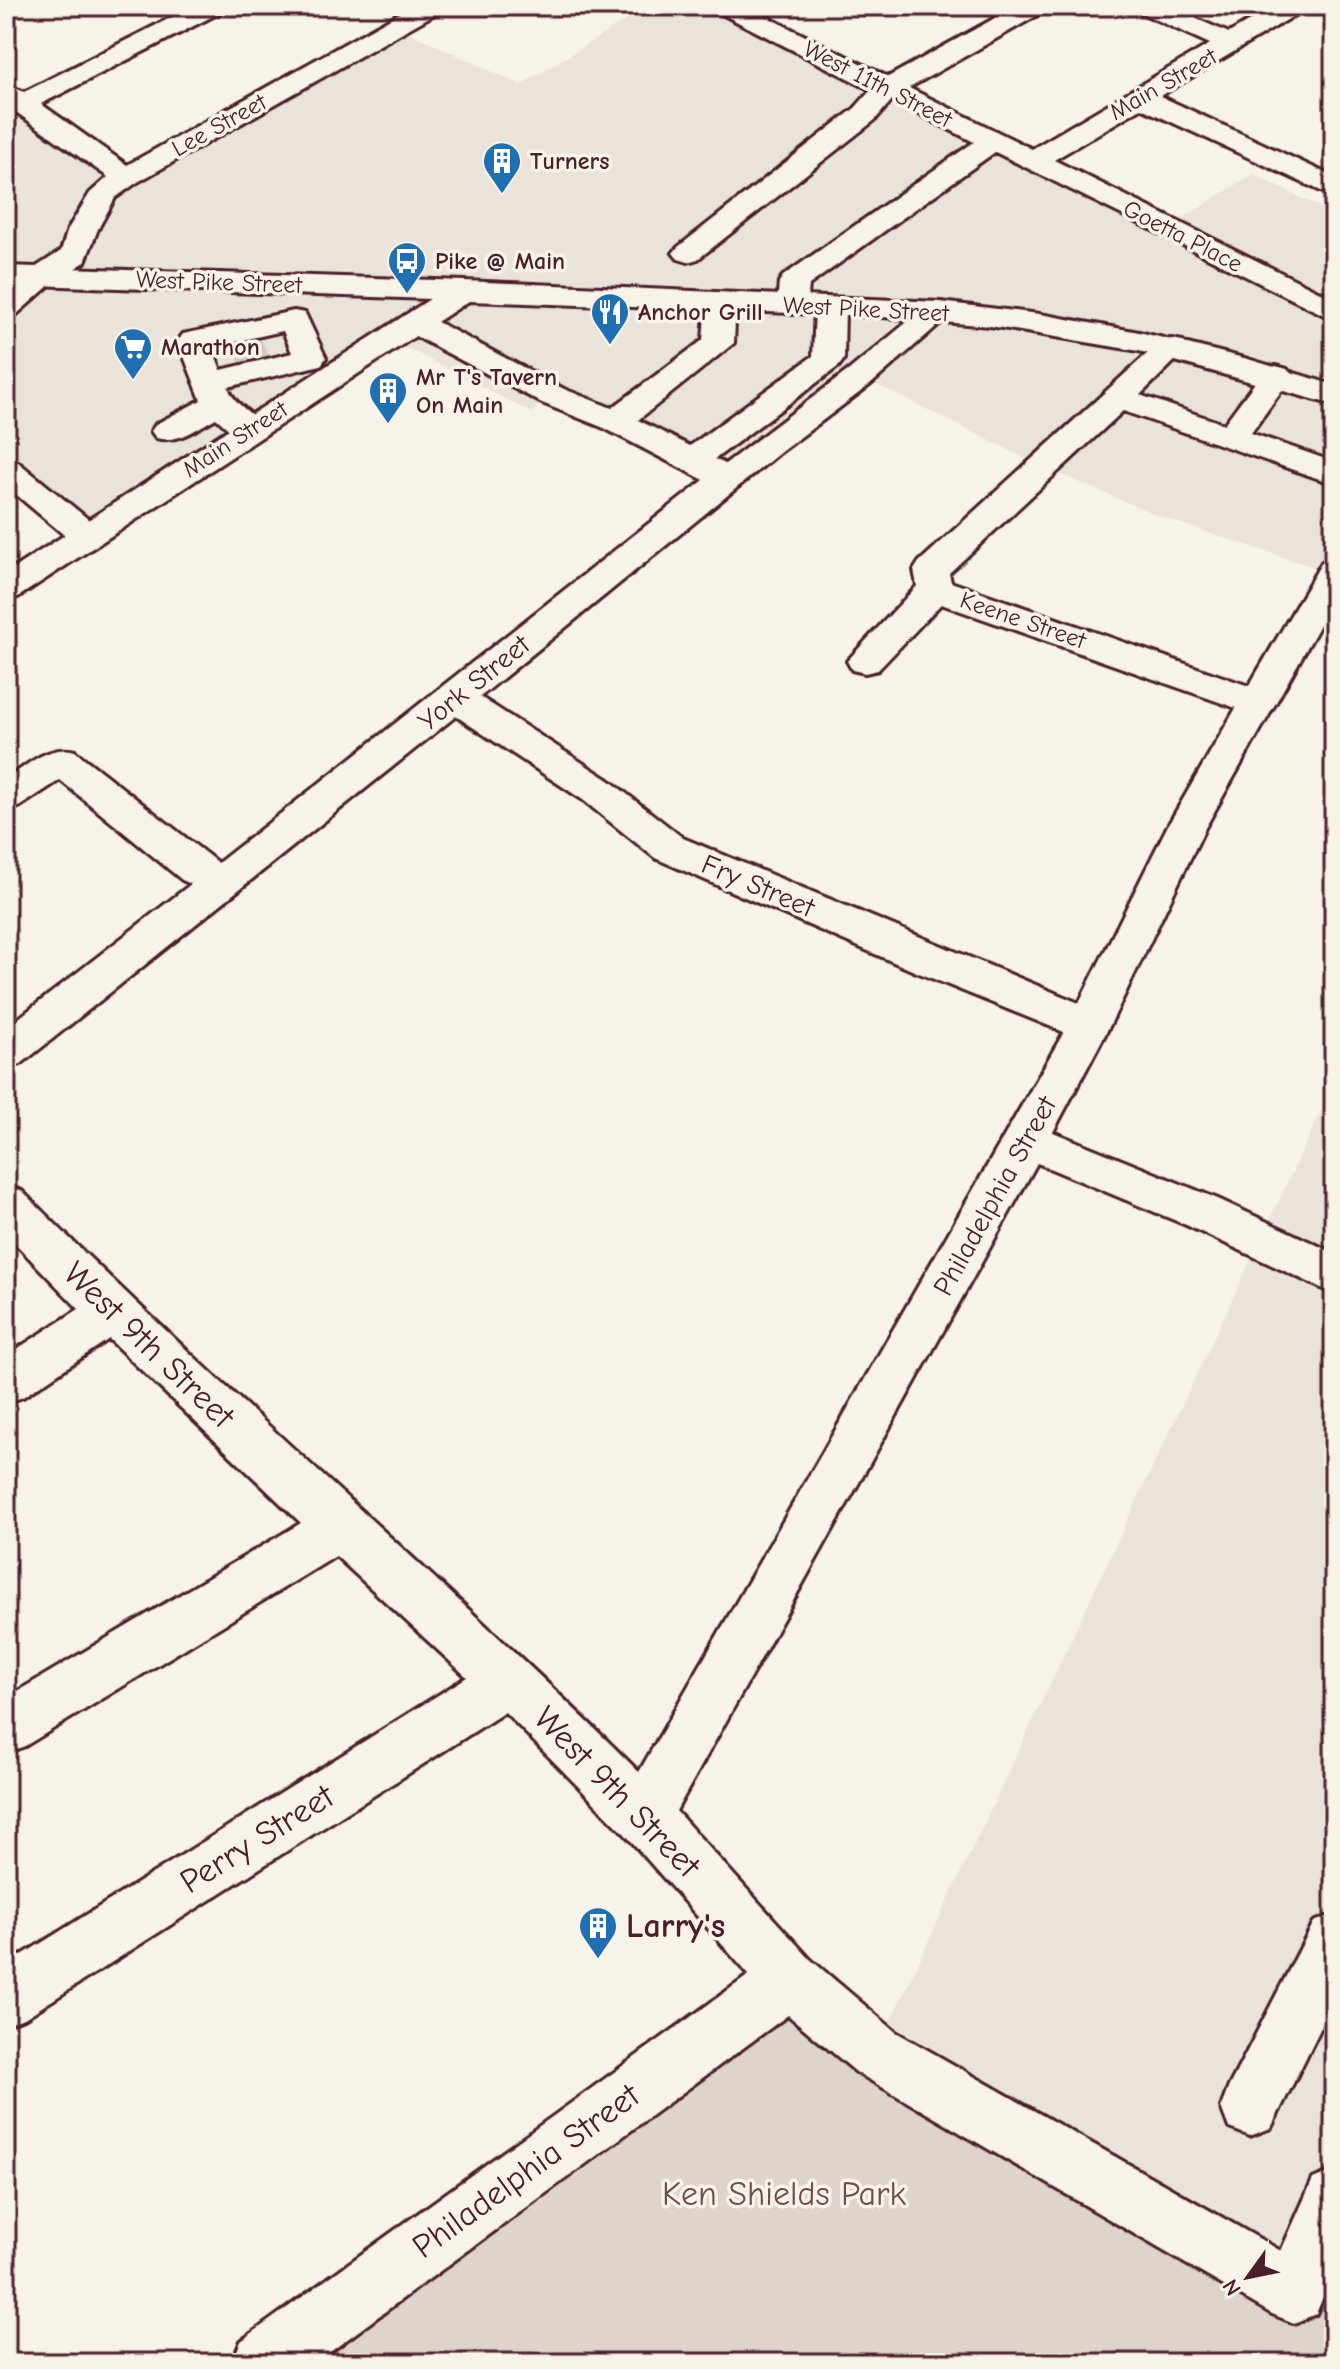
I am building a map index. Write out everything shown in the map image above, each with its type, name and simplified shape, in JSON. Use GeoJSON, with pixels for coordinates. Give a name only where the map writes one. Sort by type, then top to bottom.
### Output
{"type":"FeatureCollection","features":[{"type":"Feature","properties":{"kind":"street"},"geometry":{"type":"LineString","coordinates":[[126,177],[15,97],[214,6]]}},
{"type":"Feature","properties":{"kind":"street","name":"Lee Street"},"geometry":{"type":"LineString","coordinates":[[6,308],[41,277],[74,256],[83,229],[104,193],[126,177],[431,6]]}},
{"type":"Feature","properties":{"kind":"street","name":"West 11th Street"},"geometry":{"type":"LineString","coordinates":[[725,6],[1032,161]]}},
{"type":"Feature","properties":{"kind":"street"},"geometry":{"type":"LineString","coordinates":[[688,253],[865,114],[887,89],[1036,6]]}},
{"type":"Feature","properties":{"kind":"street"},"geometry":{"type":"LineString","coordinates":[[1146,6],[1231,44]]}},
{"type":"Feature","properties":{"kind":"street","name":"Main Street"},"geometry":{"type":"LineString","coordinates":[[1032,161],[1293,6]]}},
{"type":"Feature","properties":{"kind":"street"},"geometry":{"type":"LineString","coordinates":[[1139,97],[1334,188]]}},
{"type":"Feature","properties":{"kind":"street"},"geometry":{"type":"LineString","coordinates":[[792,305],[794,282],[993,141]]}},
{"type":"Feature","properties":{"kind":"street","name":"Goetta Place"},"geometry":{"type":"LineString","coordinates":[[1032,161],[1334,311]]}},
{"type":"Feature","properties":{"kind":"street","name":"West Pike Street"},"geometry":{"type":"LineString","coordinates":[[6,275],[465,290],[939,311],[1068,328],[1172,348],[1334,395]]}},
{"type":"Feature","properties":{"kind":"street"},"geometry":{"type":"LineString","coordinates":[[167,431],[214,393],[250,351],[255,284]]}},
{"type":"Feature","properties":{"kind":"street","name":"Main Street"},"geometry":{"type":"LineString","coordinates":[[6,589],[465,290]]}},
{"type":"Feature","properties":{"kind":"street"},"geometry":{"type":"LineString","coordinates":[[615,421],[718,343],[721,302]]}},
{"type":"Feature","properties":{"kind":"street"},"geometry":{"type":"LineString","coordinates":[[692,460],[828,359],[830,307]]}},
{"type":"Feature","properties":{"kind":"street","name":"York Street"},"geometry":{"type":"LineString","coordinates":[[6,1052],[224,882],[727,478],[860,377],[939,311]]}},
{"type":"Feature","properties":{"kind":"street"},"geometry":{"type":"LineString","coordinates":[[415,323],[553,396],[615,421],[727,478]]}},
{"type":"Feature","properties":{"kind":"street"},"geometry":{"type":"LineString","coordinates":[[250,351],[194,341],[214,393],[250,430]]}},
{"type":"Feature","properties":{"kind":"street","name":"Keene Street"},"geometry":{"type":"LineString","coordinates":[[1172,348],[931,570],[935,589],[1257,702]]}},
{"type":"Feature","properties":{"kind":"street"},"geometry":{"type":"LineString","coordinates":[[1231,437],[1276,376]]}},
{"type":"Feature","properties":{"kind":"street"},"geometry":{"type":"LineString","coordinates":[[1117,398],[1334,473]]}},
{"type":"Feature","properties":{"kind":"street"},"geometry":{"type":"LineString","coordinates":[[6,469],[87,536]]}},
{"type":"Feature","properties":{"kind":"street","name":"Philadelphia Street"},"geometry":{"type":"LineString","coordinates":[[644,1815],[1027,1140],[1089,1025],[1186,827],[1334,570]]}},
{"type":"Feature","properties":{"kind":"street"},"geometry":{"type":"LineString","coordinates":[[865,661],[935,589]]}},
{"type":"Feature","properties":{"kind":"street","name":"Fry Street"},"geometry":{"type":"LineString","coordinates":[[455,698],[596,790],[669,848],[928,960],[1089,1025]]}},
{"type":"Feature","properties":{"kind":"street"},"geometry":{"type":"LineString","coordinates":[[6,797],[62,761],[196,870],[224,882]]}},
{"type":"Feature","properties":{"kind":"street"},"geometry":{"type":"LineString","coordinates":[[1027,1140],[1202,1212],[1334,1274]]}},
{"type":"Feature","properties":{"kind":"street","name":"West 9th Street"},"geometry":{"type":"LineString","coordinates":[[6,1204],[112,1312],[340,1527],[509,1680],[644,1815],[790,1979],[876,2052],[1294,2292],[1334,2200]]}},
{"type":"Feature","properties":{"kind":"street"},"geometry":{"type":"LineString","coordinates":[[6,1382],[112,1312]]}},
{"type":"Feature","properties":{"kind":"street"},"geometry":{"type":"LineString","coordinates":[[6,1727],[340,1527]]}},
{"type":"Feature","properties":{"kind":"street","name":"Perry Street"},"geometry":{"type":"LineString","coordinates":[[6,1997],[509,1680]]}},
{"type":"Feature","properties":{"kind":"street"},"geometry":{"type":"LineString","coordinates":[[1250,2107],[1334,1942]]}},
{"type":"Feature","properties":{"kind":"street","name":"Philadelphia Street"},"geometry":{"type":"LineString","coordinates":[[263,2363],[790,1979]]}},
{"type":"Feature","properties":{"kind":"shaded area"},"geometry":{"type":"Polygon","coordinates":[[[649,6],[725,6],[1167,228],[1253,174],[1334,214],[1334,574],[1164,518],[1043,467],[861,377],[722,482],[549,395],[532,413],[390,339],[87,536],[6,469],[6,92],[126,177],[395,26],[521,85],[649,6]]]}},
{"type":"Feature","properties":{"kind":"shaded area"},"geometry":{"type":"Polygon","coordinates":[[[1334,1084],[1334,2316],[876,2052],[1334,1084]]]}},
{"type":"Feature","properties":{"kind":"green space","name":"Ken Shields Park"},"geometry":{"type":"Polygon","coordinates":[[[790,1979],[1334,2316],[1334,2363],[263,2363],[790,1979]]]}},
{"type":"Feature","properties":{"kind":"tunnel"},"geometry":{"type":"LineString","coordinates":[[244,337],[257,365]]}},
{"type":"Feature","properties":{"kind":"place","name":"Turners"},"geometry":{"type":"Point","coordinates":[502,195]}},
{"type":"Feature","properties":{"kind":"place","name":"Pike @ Main"},"geometry":{"type":"Point","coordinates":[407,295]}},
{"type":"Feature","properties":{"kind":"place","name":"Anchor Grill"},"geometry":{"type":"Point","coordinates":[610,346]}},
{"type":"Feature","properties":{"kind":"place","name":"Marathon"},"geometry":{"type":"Point","coordinates":[133,381]}},
{"type":"Feature","properties":{"kind":"place","name":"Mr T's Tavern On Main"},"geometry":{"type":"Point","coordinates":[388,425]}},
{"type":"Feature","properties":{"kind":"place","name":"Larry's"},"geometry":{"type":"Point","coordinates":[598,1960]}}]}
